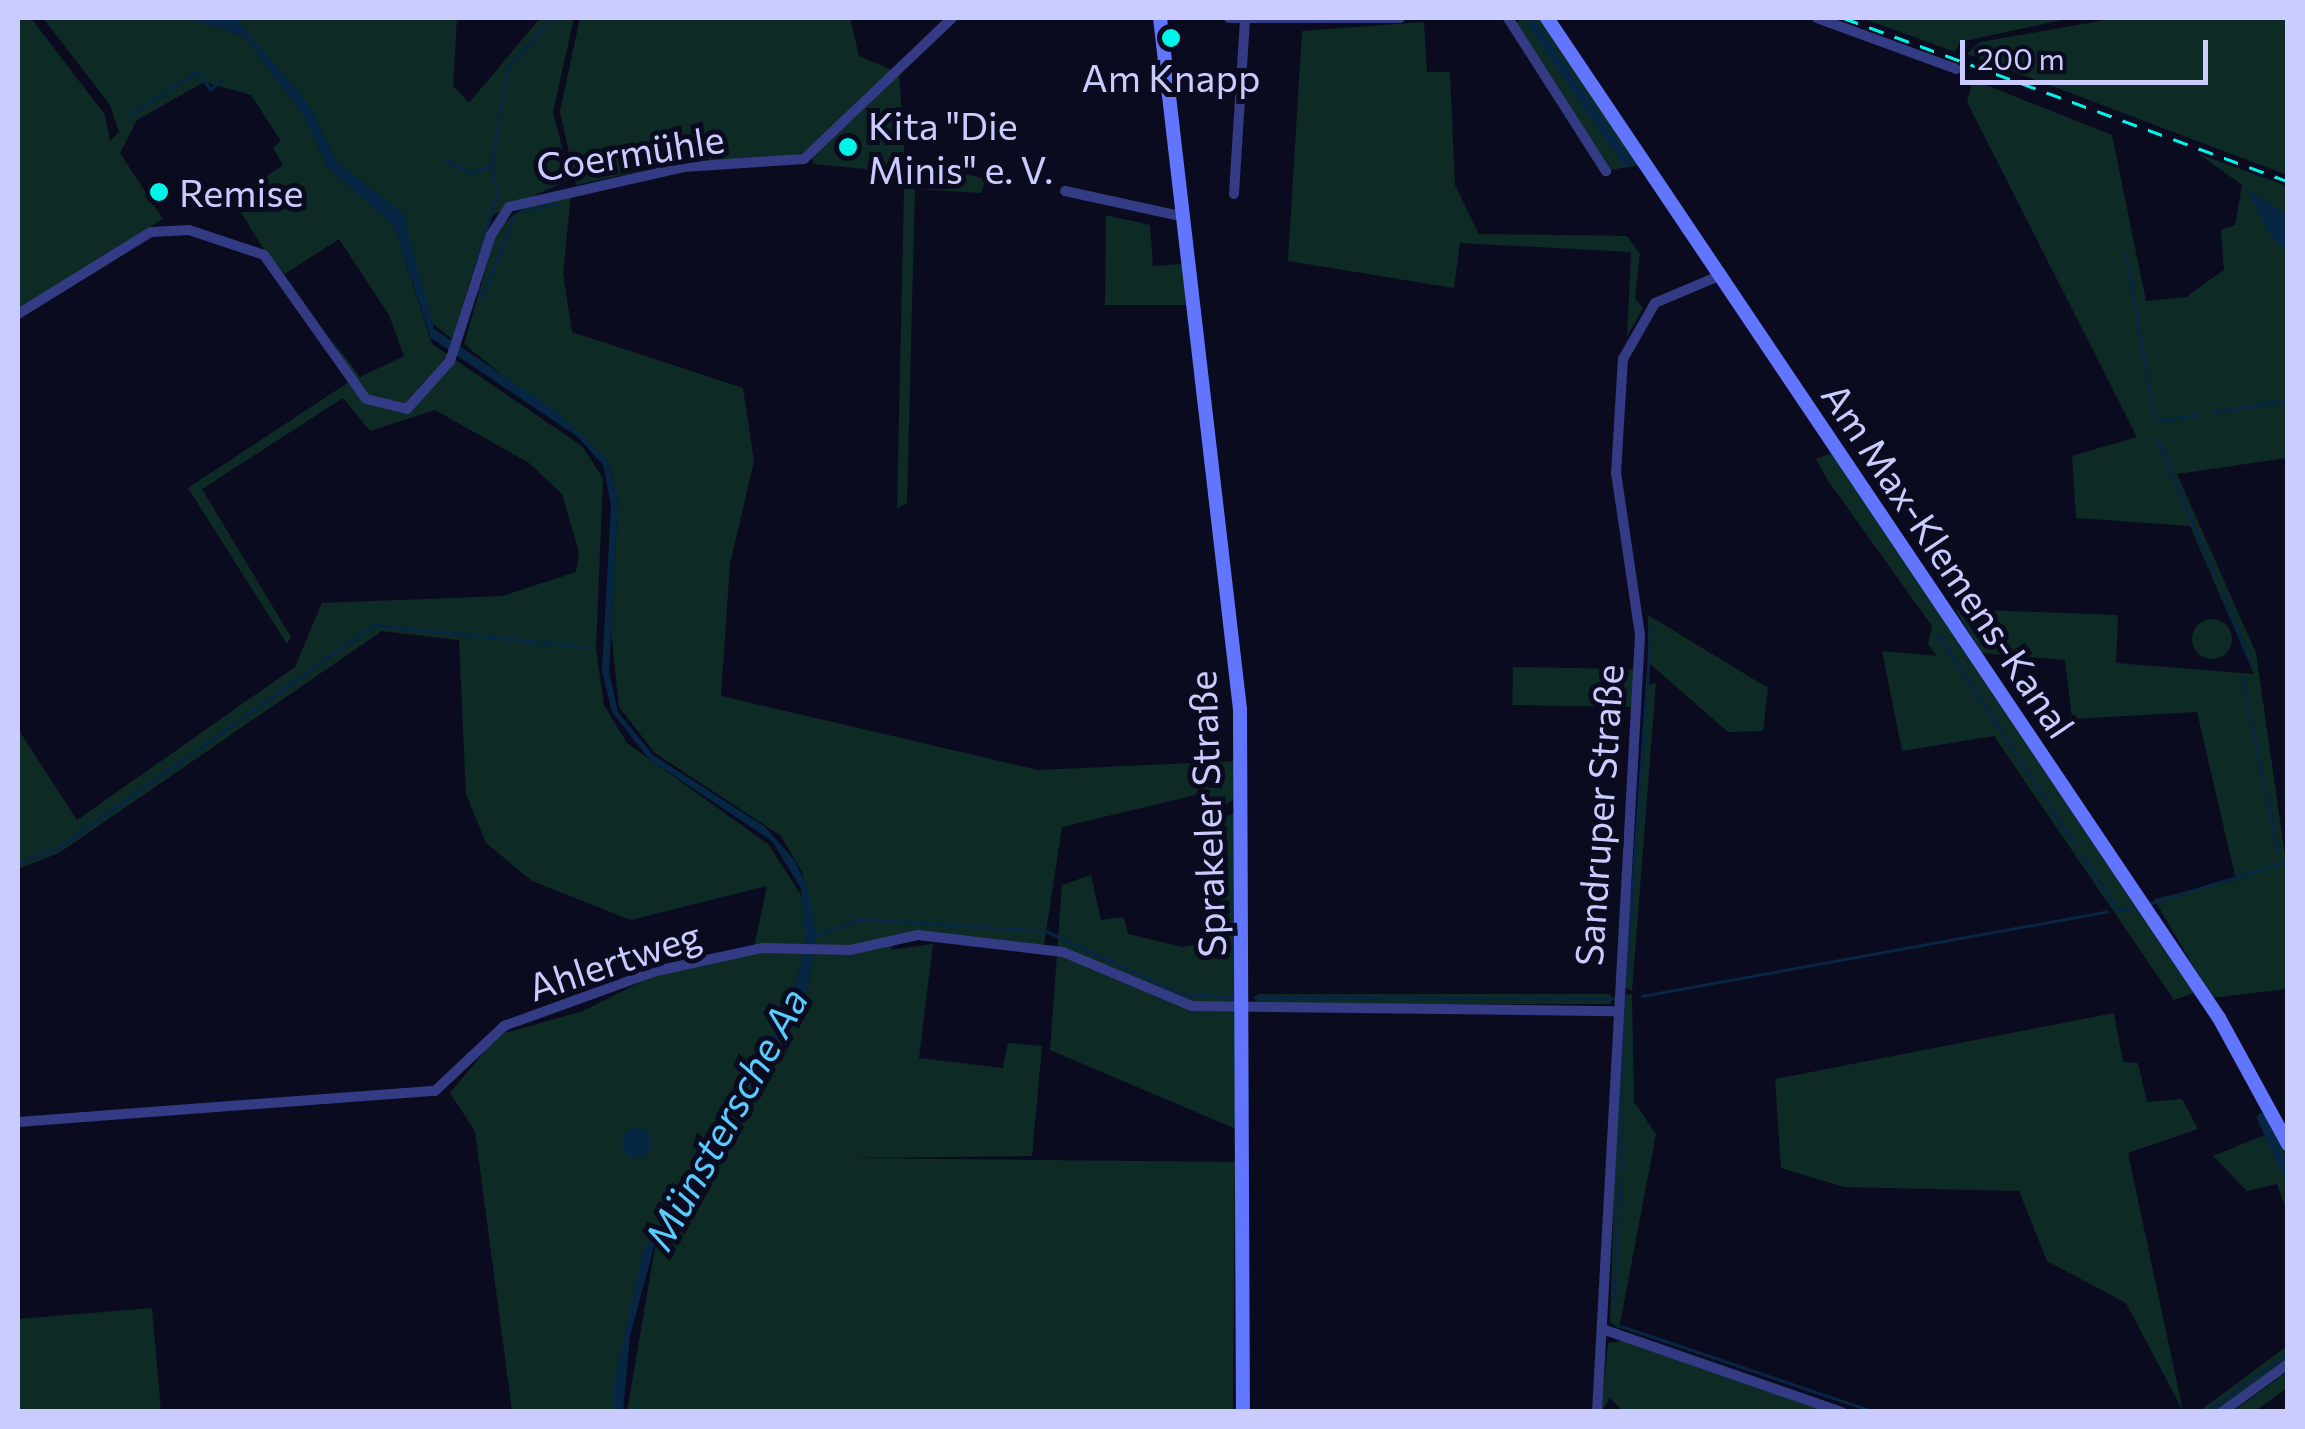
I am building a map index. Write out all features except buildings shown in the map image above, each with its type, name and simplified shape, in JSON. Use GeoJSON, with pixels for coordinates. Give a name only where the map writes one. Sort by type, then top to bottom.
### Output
{"type":"FeatureCollection","features":[{"type":"Feature","properties":{"kind":"main road","name":"Sprakeler Straße"},"geometry":{"type":"LineString","coordinates":[[1160,18],[1240,709],[1243,1412]]}},
{"type":"Feature","properties":{"kind":"main road","name":"Am Max-Klemens-Kanal"},"geometry":{"type":"LineString","coordinates":[[1548,18],[2222,1023],[2288,1144]]}},
{"type":"Feature","properties":{"kind":"street","name":"Coermühle"},"geometry":{"type":"LineString","coordinates":[[18,314],[151,232],[175,227],[264,254],[378,408],[422,400],[450,361],[460,338],[498,218],[526,199],[683,167],[804,159],[952,18]]}},
{"type":"Feature","properties":{"kind":"street"},"geometry":{"type":"LineString","coordinates":[[1229,18],[1400,18]]}},
{"type":"Feature","properties":{"kind":"street"},"geometry":{"type":"LineString","coordinates":[[1508,18],[1606,171]]}},
{"type":"Feature","properties":{"kind":"street"},"geometry":{"type":"LineString","coordinates":[[1817,18],[1956,69]]}},
{"type":"Feature","properties":{"kind":"street"},"geometry":{"type":"LineString","coordinates":[[1234,194],[1244,21]]}},
{"type":"Feature","properties":{"kind":"street"},"geometry":{"type":"LineString","coordinates":[[1065,192],[1184,217]]}},
{"type":"Feature","properties":{"kind":"street","name":"Sandruper Straße"},"geometry":{"type":"LineString","coordinates":[[1596,1412],[1605,1330],[1615,1002],[1641,615],[1618,492],[1623,359],[1655,303],[1719,276]]}},
{"type":"Feature","properties":{"kind":"street","name":"Ahlertweg"},"geometry":{"type":"LineString","coordinates":[[18,1122],[435,1091],[510,1024],[656,971],[795,947],[824,950],[918,935],[1056,950],[1171,1001],[1244,1008],[1615,1002]]}},
{"type":"Feature","properties":{"kind":"street"},"geometry":{"type":"LineString","coordinates":[[1605,1330],[1842,1412]]}},
{"type":"Feature","properties":{"kind":"street"},"geometry":{"type":"LineString","coordinates":[[2222,1412],[2288,1364]]}},
{"type":"Feature","properties":{"kind":"green space"},"geometry":{"type":"Polygon","coordinates":[[[18,18],[31,18],[105,115],[110,141],[119,132],[110,105],[43,18],[186,18],[244,36],[304,116],[328,167],[394,226],[432,344],[582,446],[603,478],[596,649],[604,705],[627,743],[768,844],[803,898],[806,943],[791,1003],[643,1252],[613,1411],[512,1411],[475,1131],[450,1093],[498,1035],[583,1011],[655,975],[753,952],[767,886],[631,920],[532,881],[486,843],[466,794],[459,640],[382,631],[59,853],[18,869],[18,729],[77,820],[295,667],[322,603],[503,596],[576,572],[579,552],[562,494],[529,463],[435,410],[370,431],[343,398],[202,489],[291,637],[287,644],[188,488],[355,378],[329,335],[360,377],[404,356],[389,315],[339,239],[285,274],[264,250],[233,199],[283,165],[273,148],[281,141],[251,95],[204,82],[137,120],[120,153],[163,219],[18,310],[18,18]]]}},
{"type":"Feature","properties":{"kind":"green space"},"geometry":{"type":"Polygon","coordinates":[[[244,18],[457,18],[453,86],[469,103],[540,18],[574,18],[553,112],[570,179],[490,216],[452,339],[431,322],[403,213],[337,162],[308,104],[239,23],[244,18]]]}},
{"type":"Feature","properties":{"kind":"green space"},"geometry":{"type":"Polygon","coordinates":[[[580,18],[850,18],[859,56],[899,73],[905,160],[986,179],[981,193],[915,189],[907,503],[897,508],[904,190],[886,171],[813,164],[811,148],[792,159],[682,162],[576,185],[560,111],[580,18]]]}},
{"type":"Feature","properties":{"kind":"green space"},"geometry":{"type":"Polygon","coordinates":[[[1523,18],[1541,19],[1639,165],[1610,170],[1514,24],[1523,18]]]}},
{"type":"Feature","properties":{"kind":"green space"},"geometry":{"type":"Polygon","coordinates":[[[1862,18],[2071,18],[1960,42],[1955,52],[1862,18]]]}},
{"type":"Feature","properties":{"kind":"green space"},"geometry":{"type":"Polygon","coordinates":[[[2288,18],[2287,175],[1967,54],[1980,42],[2112,19],[2288,18]]]}},
{"type":"Feature","properties":{"kind":"green space"},"geometry":{"type":"Polygon","coordinates":[[[1424,22],[1427,72],[1450,72],[1455,185],[1479,234],[1627,236],[1640,254],[1635,298],[1643,308],[1627,337],[1631,252],[1460,243],[1454,288],[1288,261],[1302,31],[1424,22]]]}},
{"type":"Feature","properties":{"kind":"green space"},"geometry":{"type":"Polygon","coordinates":[[[1973,80],[2112,135],[2146,301],[2186,297],[2224,270],[2221,230],[2235,225],[2242,185],[2199,154],[2287,186],[2287,215],[2247,190],[2287,250],[2287,458],[2177,474],[2256,653],[2287,869],[2287,989],[2212,998],[2154,899],[2236,880],[2197,712],[2072,719],[2065,660],[1982,653],[1955,609],[2118,615],[2116,663],[2254,674],[2190,526],[2076,518],[2072,456],[2137,437],[1967,102],[1973,80]]]}},
{"type":"Feature","properties":{"kind":"green space"},"geometry":{"type":"Polygon","coordinates":[[[571,195],[563,273],[572,332],[743,388],[754,461],[730,564],[721,696],[1038,770],[1236,761],[1239,796],[1215,811],[1208,792],[1062,827],[1044,945],[897,934],[891,950],[933,944],[919,1058],[1003,1068],[1008,1043],[1042,1046],[1032,1156],[848,1158],[1235,1162],[1233,1411],[627,1411],[656,1242],[808,988],[816,935],[802,872],[781,836],[655,753],[619,707],[611,631],[618,498],[608,460],[464,344],[498,227],[529,204],[571,195]]]}},
{"type":"Feature","properties":{"kind":"green space"},"geometry":{"type":"Polygon","coordinates":[[[1106,215],[1150,225],[1153,266],[1182,264],[1186,305],[1105,305],[1106,215]]]}},
{"type":"Feature","properties":{"kind":"green space"},"geometry":{"type":"Polygon","coordinates":[[[1832,453],[2194,993],[2174,1000],[1994,736],[1902,751],[1882,651],[1937,656],[1928,644],[1932,626],[1827,479],[1816,459],[1832,453]]]}},
{"type":"Feature","properties":{"kind":"green space"},"geometry":{"type":"Polygon","coordinates":[[[1648,615],[1768,688],[1763,731],[1728,732],[1648,661],[1648,615]]]}},
{"type":"Feature","properties":{"kind":"green space"},"geometry":{"type":"Polygon","coordinates":[[[2212,619],[2226,625],[2232,639],[2226,653],[2212,659],[2198,653],[2192,639],[2198,625],[2212,619]]]}},
{"type":"Feature","properties":{"kind":"green space"},"geometry":{"type":"Polygon","coordinates":[[[1513,667],[1634,669],[1633,707],[1512,705],[1513,667]]]}},
{"type":"Feature","properties":{"kind":"green space"},"geometry":{"type":"Polygon","coordinates":[[[1656,683],[1632,991],[1624,987],[1646,685],[1656,683]]]}},
{"type":"Feature","properties":{"kind":"green space"},"geometry":{"type":"Polygon","coordinates":[[[1238,811],[1236,1129],[1050,1050],[1062,885],[1091,875],[1101,920],[1124,917],[1128,934],[1182,947],[1211,942],[1228,871],[1220,820],[1238,811]]]}},
{"type":"Feature","properties":{"kind":"green space"},"geometry":{"type":"Polygon","coordinates":[[[1257,994],[1611,994],[1611,1004],[1257,1004],[1257,994]]]}},
{"type":"Feature","properties":{"kind":"green space"},"geometry":{"type":"Polygon","coordinates":[[[1632,994],[1634,1102],[1656,1134],[1619,1329],[1610,1322],[1620,995],[1632,994]]]}},
{"type":"Feature","properties":{"kind":"green space"},"geometry":{"type":"Polygon","coordinates":[[[2114,1013],[2123,1062],[2138,1063],[2147,1102],[2182,1099],[2198,1129],[2128,1153],[2183,1411],[2126,1303],[2047,1261],[2019,1191],[1844,1187],[1781,1168],[1775,1079],[2114,1013]]]}},
{"type":"Feature","properties":{"kind":"green space"},"geometry":{"type":"Polygon","coordinates":[[[2275,1131],[2287,1157],[2287,1211],[2277,1184],[2247,1191],[2213,1156],[2275,1131]]]}},
{"type":"Feature","properties":{"kind":"green space"},"geometry":{"type":"Polygon","coordinates":[[[152,1308],[161,1411],[18,1411],[18,1319],[152,1308]]]}},
{"type":"Feature","properties":{"kind":"green space"},"geometry":{"type":"Polygon","coordinates":[[[1623,1341],[1835,1411],[1623,1411],[1610,1398],[1601,1412],[1608,1343],[1623,1341]]]}},
{"type":"Feature","properties":{"kind":"green space"},"geometry":{"type":"Polygon","coordinates":[[[2287,1346],[2287,1360],[2217,1411],[2198,1412],[2287,1346]]]}},
{"type":"Feature","properties":{"kind":"green space"},"geometry":{"type":"Polygon","coordinates":[[[2287,1372],[2287,1388],[2255,1411],[2233,1411],[2287,1372]]]}},
{"type":"Feature","properties":{"kind":"water","name":"Münstersche Aa"},"geometry":{"type":"Polygon","coordinates":[[[186,18],[244,18],[239,22],[308,104],[337,162],[403,213],[434,329],[556,411],[608,460],[618,498],[609,672],[618,712],[653,755],[765,827],[795,861],[807,886],[816,935],[808,988],[654,1246],[630,1336],[623,1411],[613,1411],[613,1386],[643,1252],[791,1003],[806,943],[801,888],[772,841],[649,759],[612,712],[602,671],[611,504],[603,465],[578,437],[431,338],[394,226],[328,167],[304,116],[244,36],[186,18]]]}},
{"type":"Feature","properties":{"kind":"water"},"geometry":{"type":"Polygon","coordinates":[[[2246,189],[2287,215],[2287,250],[2272,238],[2246,189]]]}},
{"type":"Feature","properties":{"kind":"water"},"geometry":{"type":"Polygon","coordinates":[[[637,1128],[647,1133],[652,1143],[647,1153],[637,1158],[627,1153],[622,1143],[627,1133],[637,1128]]]}},
{"type":"Feature","properties":{"kind":"waterway"},"geometry":{"type":"LineString","coordinates":[[472,278],[497,193],[491,166],[508,67],[552,18]]}},
{"type":"Feature","properties":{"kind":"waterway"},"geometry":{"type":"LineString","coordinates":[[1532,24],[1627,163]]}},
{"type":"Feature","properties":{"kind":"waterway"},"geometry":{"type":"LineString","coordinates":[[129,115],[198,71],[210,89],[222,81]]}},
{"type":"Feature","properties":{"kind":"waterway"},"geometry":{"type":"LineString","coordinates":[[446,160],[470,172],[490,167]]}},
{"type":"Feature","properties":{"kind":"waterway"},"geometry":{"type":"LineString","coordinates":[[525,211],[555,204]]}},
{"type":"Feature","properties":{"kind":"waterway"},"geometry":{"type":"LineString","coordinates":[[484,293],[514,216]]}},
{"type":"Feature","properties":{"kind":"waterway"},"geometry":{"type":"LineString","coordinates":[[2126,254],[2155,418]]}},
{"type":"Feature","properties":{"kind":"waterway"},"geometry":{"type":"LineString","coordinates":[[477,283],[483,299]]}},
{"type":"Feature","properties":{"kind":"waterway"},"geometry":{"type":"LineString","coordinates":[[2213,412],[2288,400]]}},
{"type":"Feature","properties":{"kind":"waterway"},"geometry":{"type":"LineString","coordinates":[[2159,421],[2198,414]]}},
{"type":"Feature","properties":{"kind":"waterway"},"geometry":{"type":"LineString","coordinates":[[2157,438],[2216,578]]}},
{"type":"Feature","properties":{"kind":"waterway"},"geometry":{"type":"LineString","coordinates":[[2222,591],[2251,663]]}},
{"type":"Feature","properties":{"kind":"waterway"},"geometry":{"type":"LineString","coordinates":[[18,863],[59,847],[374,625],[587,647]]}},
{"type":"Feature","properties":{"kind":"waterway"},"geometry":{"type":"LineString","coordinates":[[1626,982],[1651,628]]}},
{"type":"Feature","properties":{"kind":"waterway"},"geometry":{"type":"LineString","coordinates":[[1938,634],[2075,844]]}},
{"type":"Feature","properties":{"kind":"waterway"},"geometry":{"type":"LineString","coordinates":[[2242,677],[2278,851]]}},
{"type":"Feature","properties":{"kind":"waterway"},"geometry":{"type":"LineString","coordinates":[[2082,854],[2118,910]]}},
{"type":"Feature","properties":{"kind":"waterway"},"geometry":{"type":"LineString","coordinates":[[2151,903],[2288,861]]}},
{"type":"Feature","properties":{"kind":"waterway"},"geometry":{"type":"LineString","coordinates":[[2117,911],[2133,907]]}},
{"type":"Feature","properties":{"kind":"waterway"},"geometry":{"type":"LineString","coordinates":[[1642,996],[2106,912]]}},
{"type":"Feature","properties":{"kind":"waterway"},"geometry":{"type":"LineString","coordinates":[[817,935],[861,919],[1046,931],[1182,994],[1232,997]]}},
{"type":"Feature","properties":{"kind":"waterway"},"geometry":{"type":"LineString","coordinates":[[1255,997],[1615,998]]}},
{"type":"Feature","properties":{"kind":"waterway"},"geometry":{"type":"LineString","coordinates":[[1621,1170],[1623,998]]}},
{"type":"Feature","properties":{"kind":"waterway"},"geometry":{"type":"LineString","coordinates":[[2261,1117],[2285,1170]]}},
{"type":"Feature","properties":{"kind":"waterway"},"geometry":{"type":"LineString","coordinates":[[1614,1307],[1620,1182]]}},
{"type":"Feature","properties":{"kind":"waterway"},"geometry":{"type":"LineString","coordinates":[[1621,1326],[1866,1409]]}},
{"type":"Feature","properties":{"kind":"waterway"},"geometry":{"type":"LineString","coordinates":[[2207,1412],[2288,1353]]}},
{"type":"Feature","properties":{"kind":"railway"},"geometry":{"type":"LineString","coordinates":[[1844,18],[2288,181]]}},
{"type":"Feature","properties":{"kind":"place","name":"Am Knapp"},"geometry":{"type":"Point","coordinates":[1171,38]}},
{"type":"Feature","properties":{"kind":"place","name":"Kita \"Die Minis\" e. V."},"geometry":{"type":"Point","coordinates":[848,147]}},
{"type":"Feature","properties":{"kind":"place","name":"Remise"},"geometry":{"type":"Point","coordinates":[159,192]}}]}
